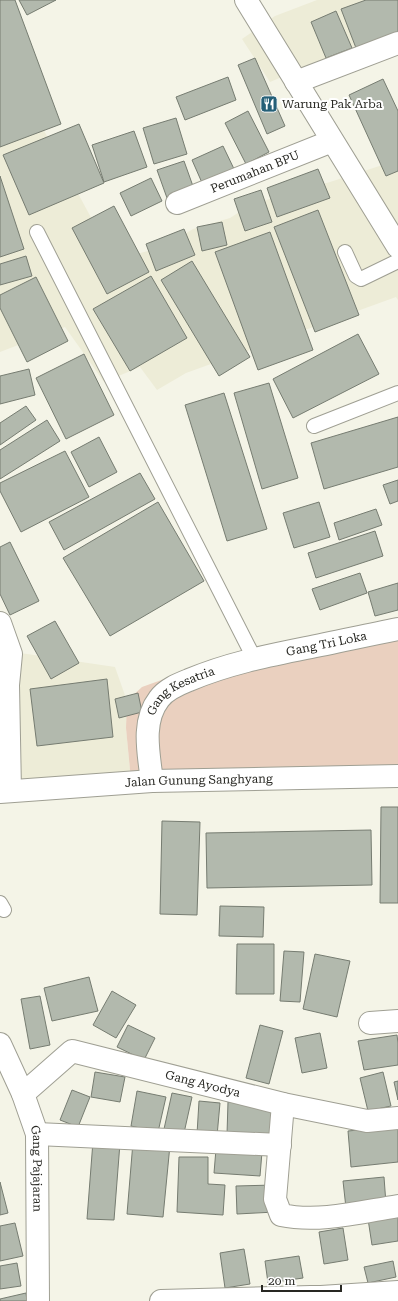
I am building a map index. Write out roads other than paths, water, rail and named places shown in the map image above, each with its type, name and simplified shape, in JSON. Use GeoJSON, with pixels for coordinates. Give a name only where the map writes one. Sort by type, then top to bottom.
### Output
{"type":"FeatureCollection","features":[{"type":"Feature","properties":{"kind":"street"},"geometry":{"type":"LineString","coordinates":[[246,0],[332,141],[392,226],[398,247]]}},
{"type":"Feature","properties":{"kind":"street"},"geometry":{"type":"LineString","coordinates":[[296,82],[398,43]]}},
{"type":"Feature","properties":{"kind":"street","name":"Perumahan BPU"},"geometry":{"type":"LineString","coordinates":[[177,203],[332,141]]}},
{"type":"Feature","properties":{"kind":"street"},"geometry":{"type":"LineString","coordinates":[[0,623],[11,654],[8,685],[5,792]]}},
{"type":"Feature","properties":{"kind":"street","name":"Gang Tri Loka"},"geometry":{"type":"LineString","coordinates":[[254,658],[398,629]]}},
{"type":"Feature","properties":{"kind":"street","name":"Gang Kesatria"},"geometry":{"type":"LineString","coordinates":[[152,781],[148,724],[153,709],[159,698],[174,687],[188,681],[210,672],[254,658]]}},
{"type":"Feature","properties":{"kind":"street","name":"Jalan Gunung Sanghyang"},"geometry":{"type":"LineString","coordinates":[[5,792],[152,781],[398,776]]}},
{"type":"Feature","properties":{"kind":"street"},"geometry":{"type":"LineString","coordinates":[[370,1023],[398,1021]]}},
{"type":"Feature","properties":{"kind":"street","name":"Gang Pajajaran"},"geometry":{"type":"LineString","coordinates":[[0,1044],[24,1094],[37,1134],[38,1301]]}},
{"type":"Feature","properties":{"kind":"street","name":"Gang Ayodya"},"geometry":{"type":"LineString","coordinates":[[24,1094],[72,1051],[283,1104],[367,1121],[398,1118]]}},
{"type":"Feature","properties":{"kind":"street"},"geometry":{"type":"LineString","coordinates":[[283,1104],[275,1199],[281,1215],[296,1218],[327,1217],[398,1206]]}},
{"type":"Feature","properties":{"kind":"street"},"geometry":{"type":"LineString","coordinates":[[37,1134],[280,1145]]}},
{"type":"Feature","properties":{"kind":"street"},"geometry":{"type":"LineString","coordinates":[[161,1301],[321,1299],[398,1292]]}},
{"type":"Feature","properties":{"kind":"lane"},"geometry":{"type":"LineString","coordinates":[[37,232],[254,658]]}},
{"type":"Feature","properties":{"kind":"lane"},"geometry":{"type":"LineString","coordinates":[[345,252],[356,276],[361,278],[398,261]]}},
{"type":"Feature","properties":{"kind":"lane"},"geometry":{"type":"LineString","coordinates":[[314,426],[398,394]]}},
{"type":"Feature","properties":{"kind":"place","name":"Warung Pak Arba"},"geometry":{"type":"Point","coordinates":[269,104]}}]}
